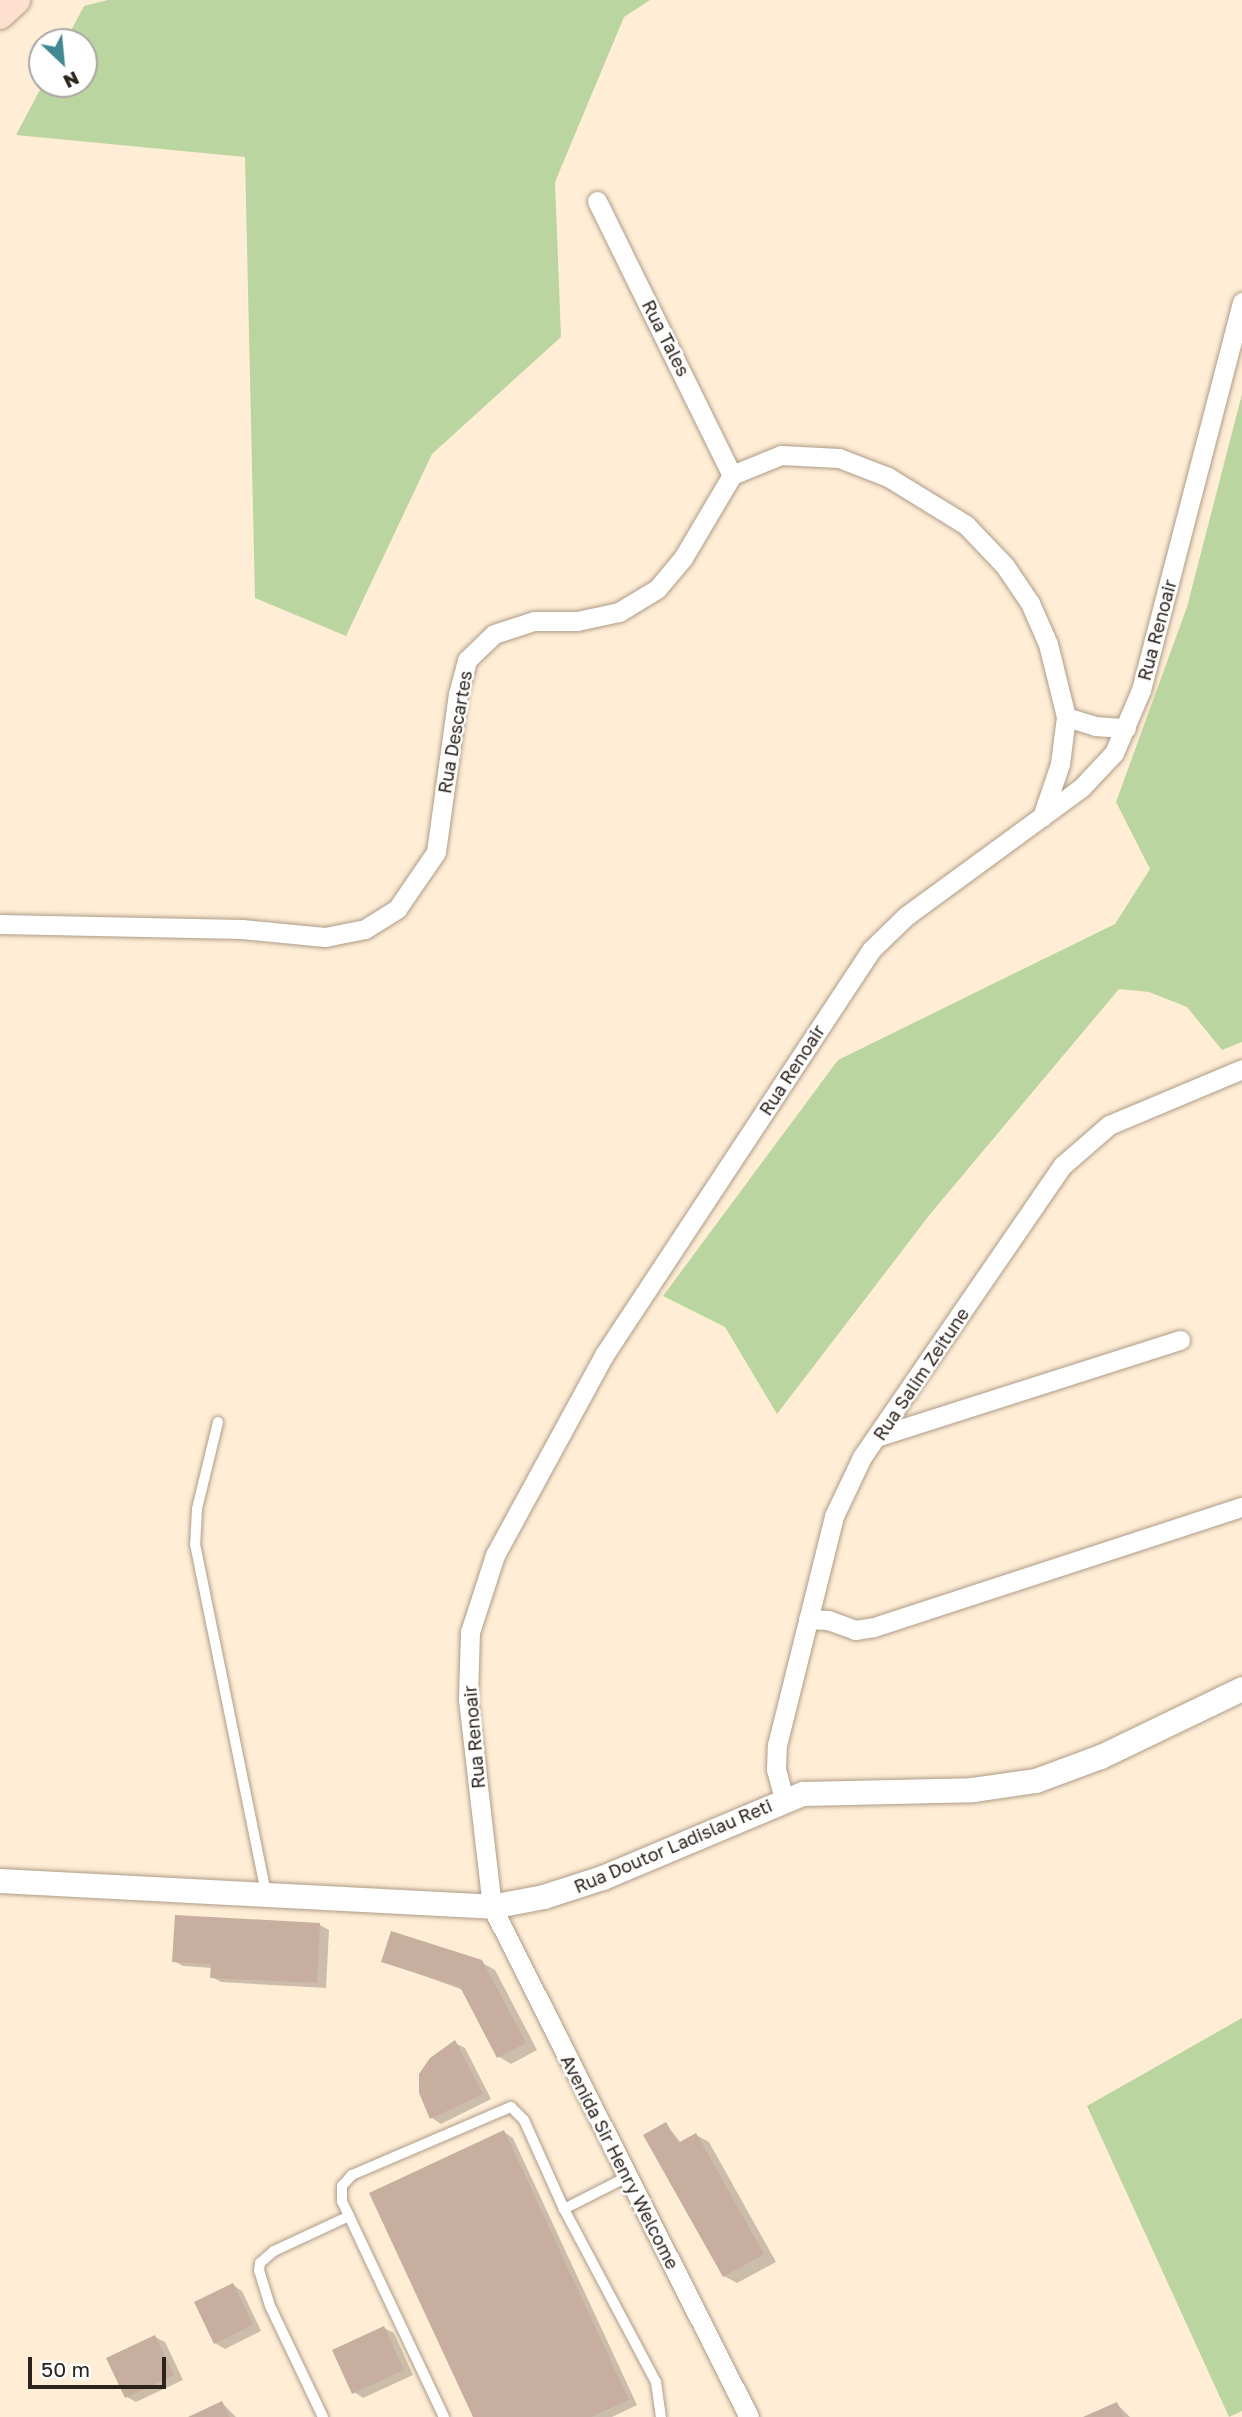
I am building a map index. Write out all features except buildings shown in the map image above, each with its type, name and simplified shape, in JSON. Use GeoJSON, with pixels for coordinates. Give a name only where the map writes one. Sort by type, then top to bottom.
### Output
{"type":"FeatureCollection","features":[{"type":"Feature","properties":{"kind":"main road"},"geometry":{"type":"LineString","coordinates":[[0,15],[16,0]]}},
{"type":"Feature","properties":{"kind":"street","name":"Rua Tales"},"geometry":{"type":"LineString","coordinates":[[597,201],[732,475]]}},
{"type":"Feature","properties":{"kind":"street","name":"Rua Renoair"},"geometry":{"type":"LineString","coordinates":[[492,1907],[468,1698],[470,1632],[495,1555],[530,1484],[604,1355],[871,950],[906,916],[1081,788],[1114,753],[1141,690],[1234,364],[1242,302]]}},
{"type":"Feature","properties":{"kind":"street"},"geometry":{"type":"LineString","coordinates":[[732,475],[781,455],[809,454],[839,458],[888,477],[933,501],[966,525],[1005,566],[1030,603],[1048,644],[1066,717],[1060,764],[1042,817]]}},
{"type":"Feature","properties":{"kind":"street","name":"Rua Descartes"},"geometry":{"type":"LineString","coordinates":[[5,921],[243,929],[326,937],[365,929],[387,915],[419,883],[436,852],[458,694],[467,660],[494,634],[534,621],[577,621],[619,612],[657,589],[682,558],[732,475]]}},
{"type":"Feature","properties":{"kind":"street"},"geometry":{"type":"LineString","coordinates":[[1066,717],[1095,726],[1126,728]]}},
{"type":"Feature","properties":{"kind":"street","name":"Rua Salim Zeitune"},"geometry":{"type":"LineString","coordinates":[[784,1799],[776,1769],[778,1745],[840,1498],[1063,1165],[1109,1125],[1242,1069]]}},
{"type":"Feature","properties":{"kind":"street"},"geometry":{"type":"LineString","coordinates":[[879,1436],[1180,1340]]}},
{"type":"Feature","properties":{"kind":"street"},"geometry":{"type":"LineString","coordinates":[[808,1619],[855,1630],[874,1627],[1242,1507]]}},
{"type":"Feature","properties":{"kind":"street","name":"Rua Doutor Ladislau Reti"},"geometry":{"type":"LineString","coordinates":[[0,1881],[492,1907],[544,1897],[603,1878],[784,1799],[823,1791],[972,1790],[1036,1781],[1101,1758],[1242,1689]]}},
{"type":"Feature","properties":{"kind":"street","name":"Avenida Sir Henry Welcome"},"geometry":{"type":"LineString","coordinates":[[492,1907],[749,2417]]}},
{"type":"Feature","properties":{"kind":"lane"},"geometry":{"type":"LineString","coordinates":[[218,1422],[197,1509],[195,1544],[267,1897]]}},
{"type":"Feature","properties":{"kind":"lane"},"geometry":{"type":"LineString","coordinates":[[444,2417],[349,2216],[342,2186],[352,2175],[511,2107],[524,2120],[564,2209],[656,2382],[661,2417]]}},
{"type":"Feature","properties":{"kind":"lane"},"geometry":{"type":"LineString","coordinates":[[564,2209],[627,2177]]}},
{"type":"Feature","properties":{"kind":"lane"},"geometry":{"type":"LineString","coordinates":[[323,2417],[270,2306],[258,2271],[260,2263],[274,2251],[349,2216]]}},
{"type":"Feature","properties":{"kind":"green space"},"geometry":{"type":"Polygon","coordinates":[[[108,0],[650,0],[624,17],[555,182],[561,337],[432,454],[346,636],[255,598],[245,157],[16,135],[36,98],[98,98],[98,28],[72,28],[84,6],[108,0]]]}},
{"type":"Feature","properties":{"kind":"green space"},"geometry":{"type":"Polygon","coordinates":[[[1242,394],[1242,1042],[1222,1050],[1187,1007],[1149,992],[1119,989],[931,1213],[777,1414],[725,1327],[663,1296],[838,1060],[1115,924],[1150,869],[1116,802],[1187,607],[1242,394]]]}},
{"type":"Feature","properties":{"kind":"green space"},"geometry":{"type":"Polygon","coordinates":[[[1242,2018],[1242,2411],[1229,2417],[1087,2106],[1242,2018]]]}}]}
